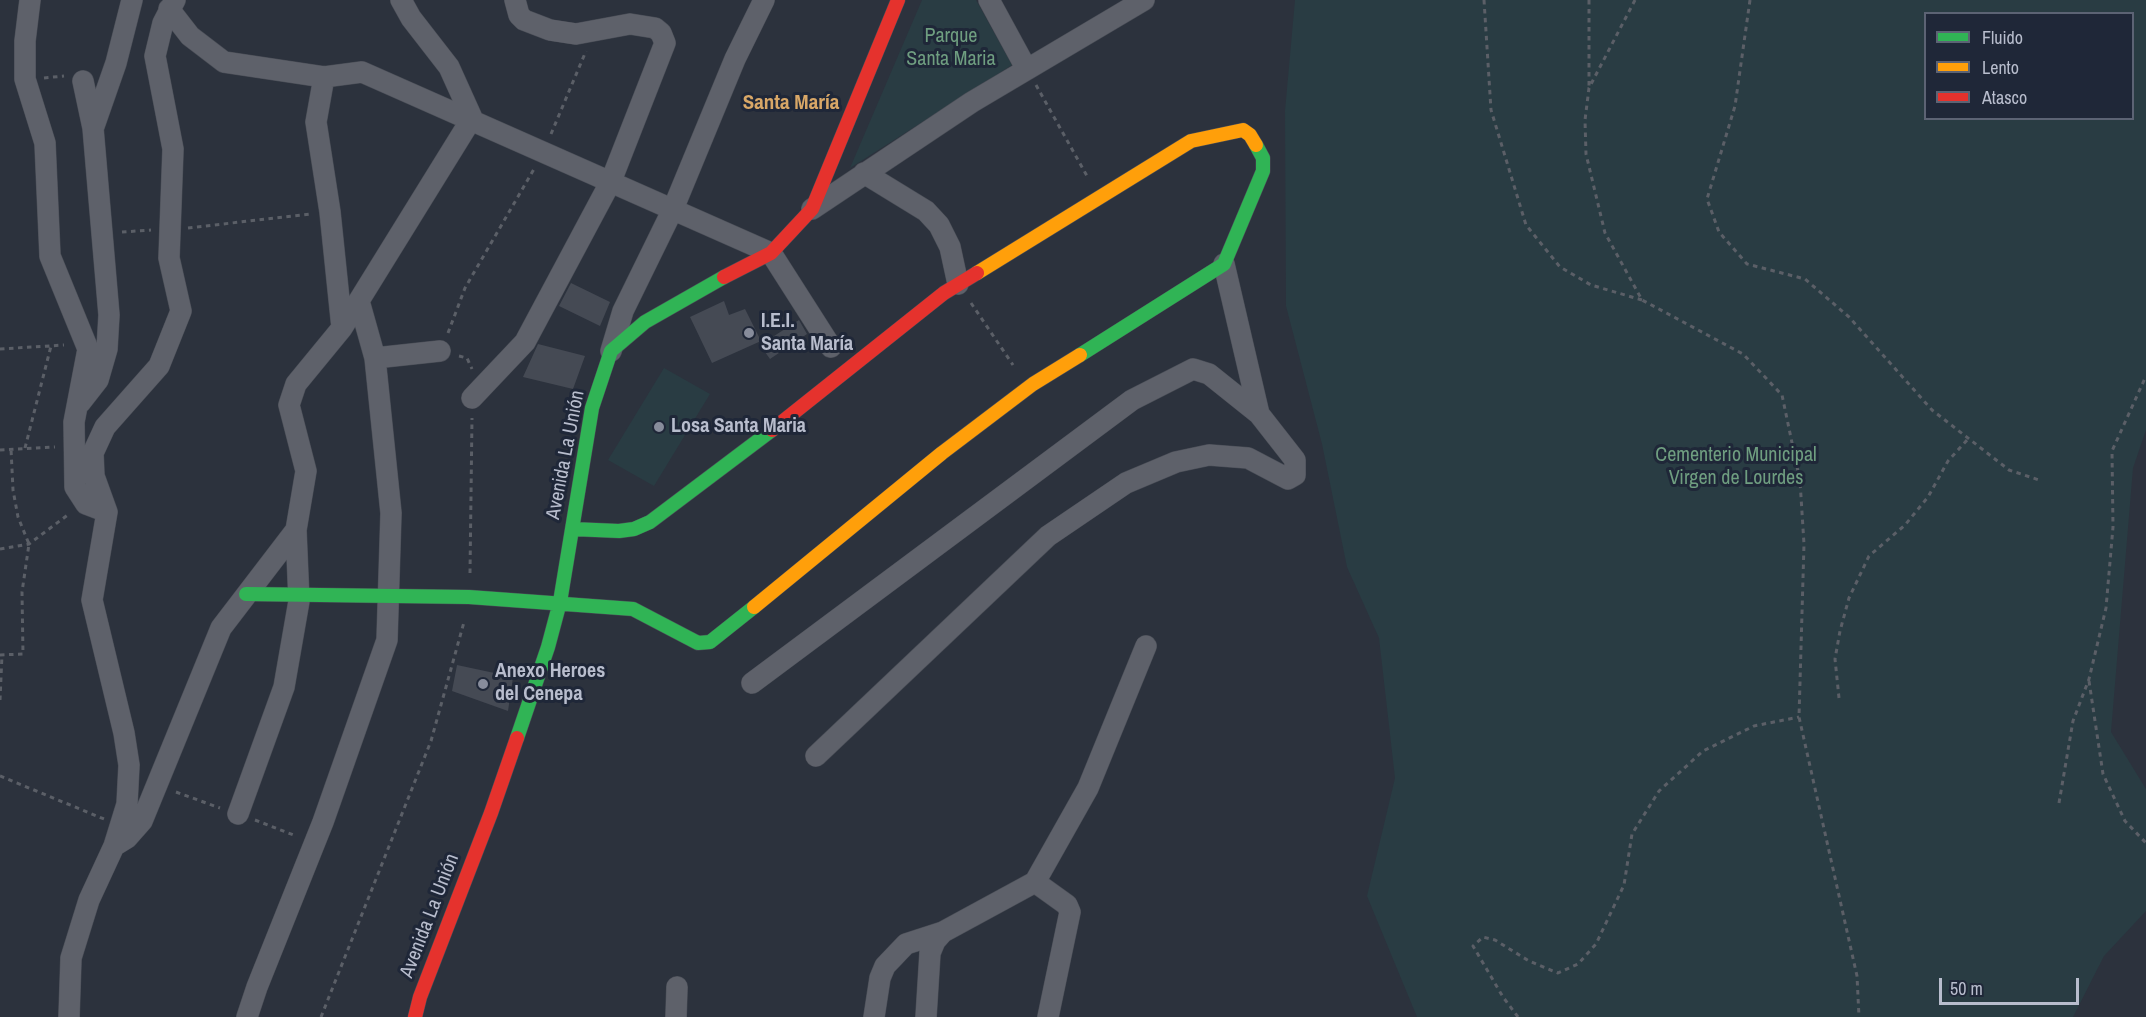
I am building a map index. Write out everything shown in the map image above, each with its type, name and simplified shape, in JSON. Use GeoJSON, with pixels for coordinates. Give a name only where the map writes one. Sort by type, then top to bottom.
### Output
{"type":"FeatureCollection","features":[{"type":"Feature","properties":{"kind":"street"},"geometry":{"type":"LineString","coordinates":[[30,0],[25,41],[26,79],[45,143],[50,256],[88,349],[76,414],[75,487],[86,504],[107,512]]}},
{"type":"Feature","properties":{"kind":"street"},"geometry":{"type":"LineString","coordinates":[[93,128],[116,63],[132,0]]}},
{"type":"Feature","properties":{"kind":"street"},"geometry":{"type":"LineString","coordinates":[[401,0],[411,18],[449,67],[472,118]]}},
{"type":"Feature","properties":{"kind":"street"},"geometry":{"type":"LineString","coordinates":[[472,398],[525,342],[610,181],[664,43],[661,33],[646,25],[630,24],[576,34],[550,30],[524,20],[519,15],[515,0]]}},
{"type":"Feature","properties":{"kind":"street"},"geometry":{"type":"LineString","coordinates":[[611,351],[623,311],[673,209],[735,59],[764,0]]}},
{"type":"Feature","properties":{"kind":"street"},"geometry":{"type":"LineString","coordinates":[[990,0],[1026,68]]}},
{"type":"Feature","properties":{"kind":"street"},"geometry":{"type":"LineString","coordinates":[[611,351],[645,322],[675,303],[771,253],[812,209],[864,173],[1026,68],[1144,0]]}},
{"type":"Feature","properties":{"kind":"street"},"geometry":{"type":"LineString","coordinates":[[812,209],[895,2]]}},
{"type":"Feature","properties":{"kind":"street"},"geometry":{"type":"LineString","coordinates":[[172,5],[190,36],[224,62],[324,77],[362,72],[472,118],[771,253],[831,347]]}},
{"type":"Feature","properties":{"kind":"street"},"geometry":{"type":"LineString","coordinates":[[69,1017],[71,958],[89,900],[114,846],[127,804],[129,765],[124,734],[92,600],[107,512],[94,476],[93,453],[105,427],[159,366],[181,311],[162,238],[173,149],[155,56],[172,5]]}},
{"type":"Feature","properties":{"kind":"street"},"geometry":{"type":"LineString","coordinates":[[324,77],[316,122],[330,212],[342,328]]}},
{"type":"Feature","properties":{"kind":"street"},"geometry":{"type":"LineString","coordinates":[[76,414],[98,380],[107,349],[109,315],[93,128],[83,81]]}},
{"type":"Feature","properties":{"kind":"street"},"geometry":{"type":"LineString","coordinates":[[238,814],[284,687],[298,594],[296,530],[306,471],[289,405],[296,384],[342,328],[472,118]]}},
{"type":"Feature","properties":{"kind":"street"},"geometry":{"type":"LineString","coordinates":[[246,594],[470,597],[633,609],[698,643],[710,642],[848,532],[942,453],[1033,384],[1224,264],[1263,171],[1263,158],[1250,135],[1243,130],[1191,141],[958,284],[756,443],[650,522],[634,529],[619,531],[572,530]]}},
{"type":"Feature","properties":{"kind":"street"},"geometry":{"type":"LineString","coordinates":[[864,173],[926,211],[939,225],[950,247],[958,284]]}},
{"type":"Feature","properties":{"kind":"street"},"geometry":{"type":"LineString","coordinates":[[1224,264],[1259,414]]}},
{"type":"Feature","properties":{"kind":"street"},"geometry":{"type":"LineString","coordinates":[[247,1017],[256,987],[323,822],[387,640],[391,513],[375,358],[358,301]]}},
{"type":"Feature","properties":{"kind":"street"},"geometry":{"type":"LineString","coordinates":[[375,358],[440,351]]}},
{"type":"Feature","properties":{"kind":"street","name":"Avenida La Unión"},"geometry":{"type":"LineString","coordinates":[[415,1017],[420,997],[491,813],[548,647],[560,602],[592,408],[611,351]]}},
{"type":"Feature","properties":{"kind":"street"},"geometry":{"type":"LineString","coordinates":[[752,683],[1132,400],[1193,369],[1209,374],[1259,414],[1294,460],[1295,475],[1288,479],[1248,458],[1209,455],[1176,462],[1126,483],[1048,536],[816,756]]}},
{"type":"Feature","properties":{"kind":"street"},"geometry":{"type":"LineString","coordinates":[[114,846],[128,838],[142,821],[220,628],[296,530]]}},
{"type":"Feature","properties":{"kind":"street"},"geometry":{"type":"LineString","coordinates":[[874,1017],[880,978],[892,956],[906,944],[943,932],[1035,882],[1088,788],[1146,646]]}},
{"type":"Feature","properties":{"kind":"street"},"geometry":{"type":"LineString","coordinates":[[1035,882],[1067,905],[1070,912],[1048,1017]]}},
{"type":"Feature","properties":{"kind":"street"},"geometry":{"type":"LineString","coordinates":[[926,1017],[930,953],[934,941],[943,932]]}},
{"type":"Feature","properties":{"kind":"street"},"geometry":{"type":"LineString","coordinates":[[676,987],[676,1017]]}},
{"type":"Feature","properties":{"kind":"path"},"geometry":{"type":"LineString","coordinates":[[1484,0],[1491,110],[1526,225],[1560,267],[1591,285],[1642,300],[1743,354],[1782,395],[1800,481],[1804,544],[1799,717],[1857,976],[1859,1017]]}},
{"type":"Feature","properties":{"kind":"path"},"geometry":{"type":"LineString","coordinates":[[1588,0],[1589,88],[1585,120],[1586,154],[1605,233],[1642,300]]}},
{"type":"Feature","properties":{"kind":"path"},"geometry":{"type":"LineString","coordinates":[[1589,88],[1635,0]]}},
{"type":"Feature","properties":{"kind":"path"},"geometry":{"type":"LineString","coordinates":[[1750,0],[1735,106],[1707,199],[1719,232],[1747,264],[1805,279],[1849,317],[1932,410],[2009,470],[2042,481]]}},
{"type":"Feature","properties":{"kind":"path"},"geometry":{"type":"LineString","coordinates":[[321,1017],[431,741],[459,649],[470,597],[472,365],[467,358],[440,351],[465,288],[544,151],[595,30]]}},
{"type":"Feature","properties":{"kind":"path"},"geometry":{"type":"LineString","coordinates":[[1026,68],[1099,198]]}},
{"type":"Feature","properties":{"kind":"path"},"geometry":{"type":"LineString","coordinates":[[101,216],[114,233],[155,229],[162,238],[181,229],[330,212]]}},
{"type":"Feature","properties":{"kind":"path"},"geometry":{"type":"LineString","coordinates":[[958,284],[1013,365]]}},
{"type":"Feature","properties":{"kind":"path"},"geometry":{"type":"LineString","coordinates":[[0,349],[75,344],[81,333]]}},
{"type":"Feature","properties":{"kind":"path"},"geometry":{"type":"LineString","coordinates":[[25,448],[51,345]]}},
{"type":"Feature","properties":{"kind":"path"},"geometry":{"type":"LineString","coordinates":[[2059,803],[2073,721],[2089,679],[2106,608],[2113,527],[2112,451],[2146,376]]}},
{"type":"Feature","properties":{"kind":"path"},"geometry":{"type":"LineString","coordinates":[[0,450],[57,446],[76,414]]}},
{"type":"Feature","properties":{"kind":"path"},"geometry":{"type":"LineString","coordinates":[[1839,698],[1835,659],[1840,631],[1849,598],[1869,556],[1913,516],[1928,497],[1948,461],[1968,439]]}},
{"type":"Feature","properties":{"kind":"path"},"geometry":{"type":"LineString","coordinates":[[0,700],[1,655],[23,654],[22,592],[29,544],[18,517],[13,490],[11,449]]}},
{"type":"Feature","properties":{"kind":"path"},"geometry":{"type":"LineString","coordinates":[[0,549],[29,544],[42,536],[58,520],[86,504]]}},
{"type":"Feature","properties":{"kind":"path"},"geometry":{"type":"LineString","coordinates":[[2089,679],[2103,774],[2125,821],[2146,843]]}},
{"type":"Feature","properties":{"kind":"path"},"geometry":{"type":"LineString","coordinates":[[1518,1017],[1503,997],[1473,946],[1483,937],[1495,940],[1529,961],[1558,973],[1578,964],[1596,944],[1624,885],[1632,834],[1659,791],[1703,751],[1754,726],[1799,717]]}},
{"type":"Feature","properties":{"kind":"path"},"geometry":{"type":"LineString","coordinates":[[0,776],[107,820],[115,806],[127,804]]}},
{"type":"Feature","properties":{"kind":"green space","name":"Parque Santa Maria"},"geometry":{"type":"Polygon","coordinates":[[[922,0],[976,0],[1012,65],[850,168],[922,0]]]}},
{"type":"Feature","properties":{"kind":"green space","name":"Cementerio Municipal Virgen de Lourdes"},"geometry":{"type":"Polygon","coordinates":[[[1295,0],[2146,0],[2146,430],[2133,468],[2111,732],[2146,789],[2146,911],[2104,956],[2073,1017],[1417,1017],[1367,896],[1395,778],[1379,638],[1347,567],[1322,444],[1286,306],[1285,111],[1295,0]]]}},
{"type":"Feature","properties":{"kind":"green space","name":"Losa Santa Maria"},"geometry":{"type":"Polygon","coordinates":[[[664,368],[710,394],[654,486],[608,460],[664,368]]]}},
{"type":"Feature","properties":{"kind":"building"},"geometry":{"type":"Polygon","coordinates":[[[571,283],[610,302],[600,326],[559,306],[571,283]]]}},
{"type":"Feature","properties":{"kind":"building"},"geometry":{"type":"Polygon","coordinates":[[[724,301],[729,315],[745,309],[761,341],[712,363],[690,317],[724,301]]]}},
{"type":"Feature","properties":{"kind":"building"},"geometry":{"type":"Polygon","coordinates":[[[799,320],[807,334],[770,359],[760,345],[799,320]]]}},
{"type":"Feature","properties":{"kind":"building"},"geometry":{"type":"Polygon","coordinates":[[[538,344],[585,356],[573,389],[523,377],[538,344]]]}},
{"type":"Feature","properties":{"kind":"building","name":"Anexo Heroes del Cenepa"},"geometry":{"type":"Polygon","coordinates":[[[457,665],[513,677],[508,711],[452,691],[457,665]]]}},
{"type":"Feature","properties":{"kind":"traffic: fast"},"geometry":{"type":"LineString","coordinates":[[1080,355],[1224,264],[1263,171],[1263,158],[1256,145]]}},
{"type":"Feature","properties":{"kind":"traffic: fast"},"geometry":{"type":"LineString","coordinates":[[517,738],[548,647],[560,602],[592,408],[611,351],[645,322],[724,277]]}},
{"type":"Feature","properties":{"kind":"traffic: fast"},"geometry":{"type":"LineString","coordinates":[[572,529],[619,531],[634,529],[650,522],[772,430]]}},
{"type":"Feature","properties":{"kind":"traffic: fast"},"geometry":{"type":"LineString","coordinates":[[246,594],[469,597],[633,609],[698,643],[710,642],[754,607]]}},
{"type":"Feature","properties":{"kind":"traffic: slow"},"geometry":{"type":"LineString","coordinates":[[977,273],[1191,141],[1243,130],[1250,135],[1256,145]]}},
{"type":"Feature","properties":{"kind":"traffic: slow"},"geometry":{"type":"LineString","coordinates":[[754,607],[942,453],[1033,384],[1080,355]]}},
{"type":"Feature","properties":{"kind":"traffic: jam"},"geometry":{"type":"LineString","coordinates":[[724,277],[771,253],[812,209],[898,0]]}},
{"type":"Feature","properties":{"kind":"traffic: jam"},"geometry":{"type":"LineString","coordinates":[[772,430],[944,293],[977,273]]}},
{"type":"Feature","properties":{"kind":"traffic: jam"},"geometry":{"type":"LineString","coordinates":[[415,1017],[420,997],[491,813],[517,738]]}},
{"type":"Feature","properties":{"kind":"place","name":"I.E.I. Santa María"},"geometry":{"type":"Point","coordinates":[749,333]}},
{"type":"Feature","properties":{"kind":"place","name":"Losa Santa Maria"},"geometry":{"type":"Point","coordinates":[659,427]}},
{"type":"Feature","properties":{"kind":"place","name":"Anexo Heroes del Cenepa"},"geometry":{"type":"Point","coordinates":[483,684]}},
{"type":"Feature","properties":{"kind":"district","name":"Santa María"},"geometry":{"type":"Point","coordinates":[791,103]}}]}
